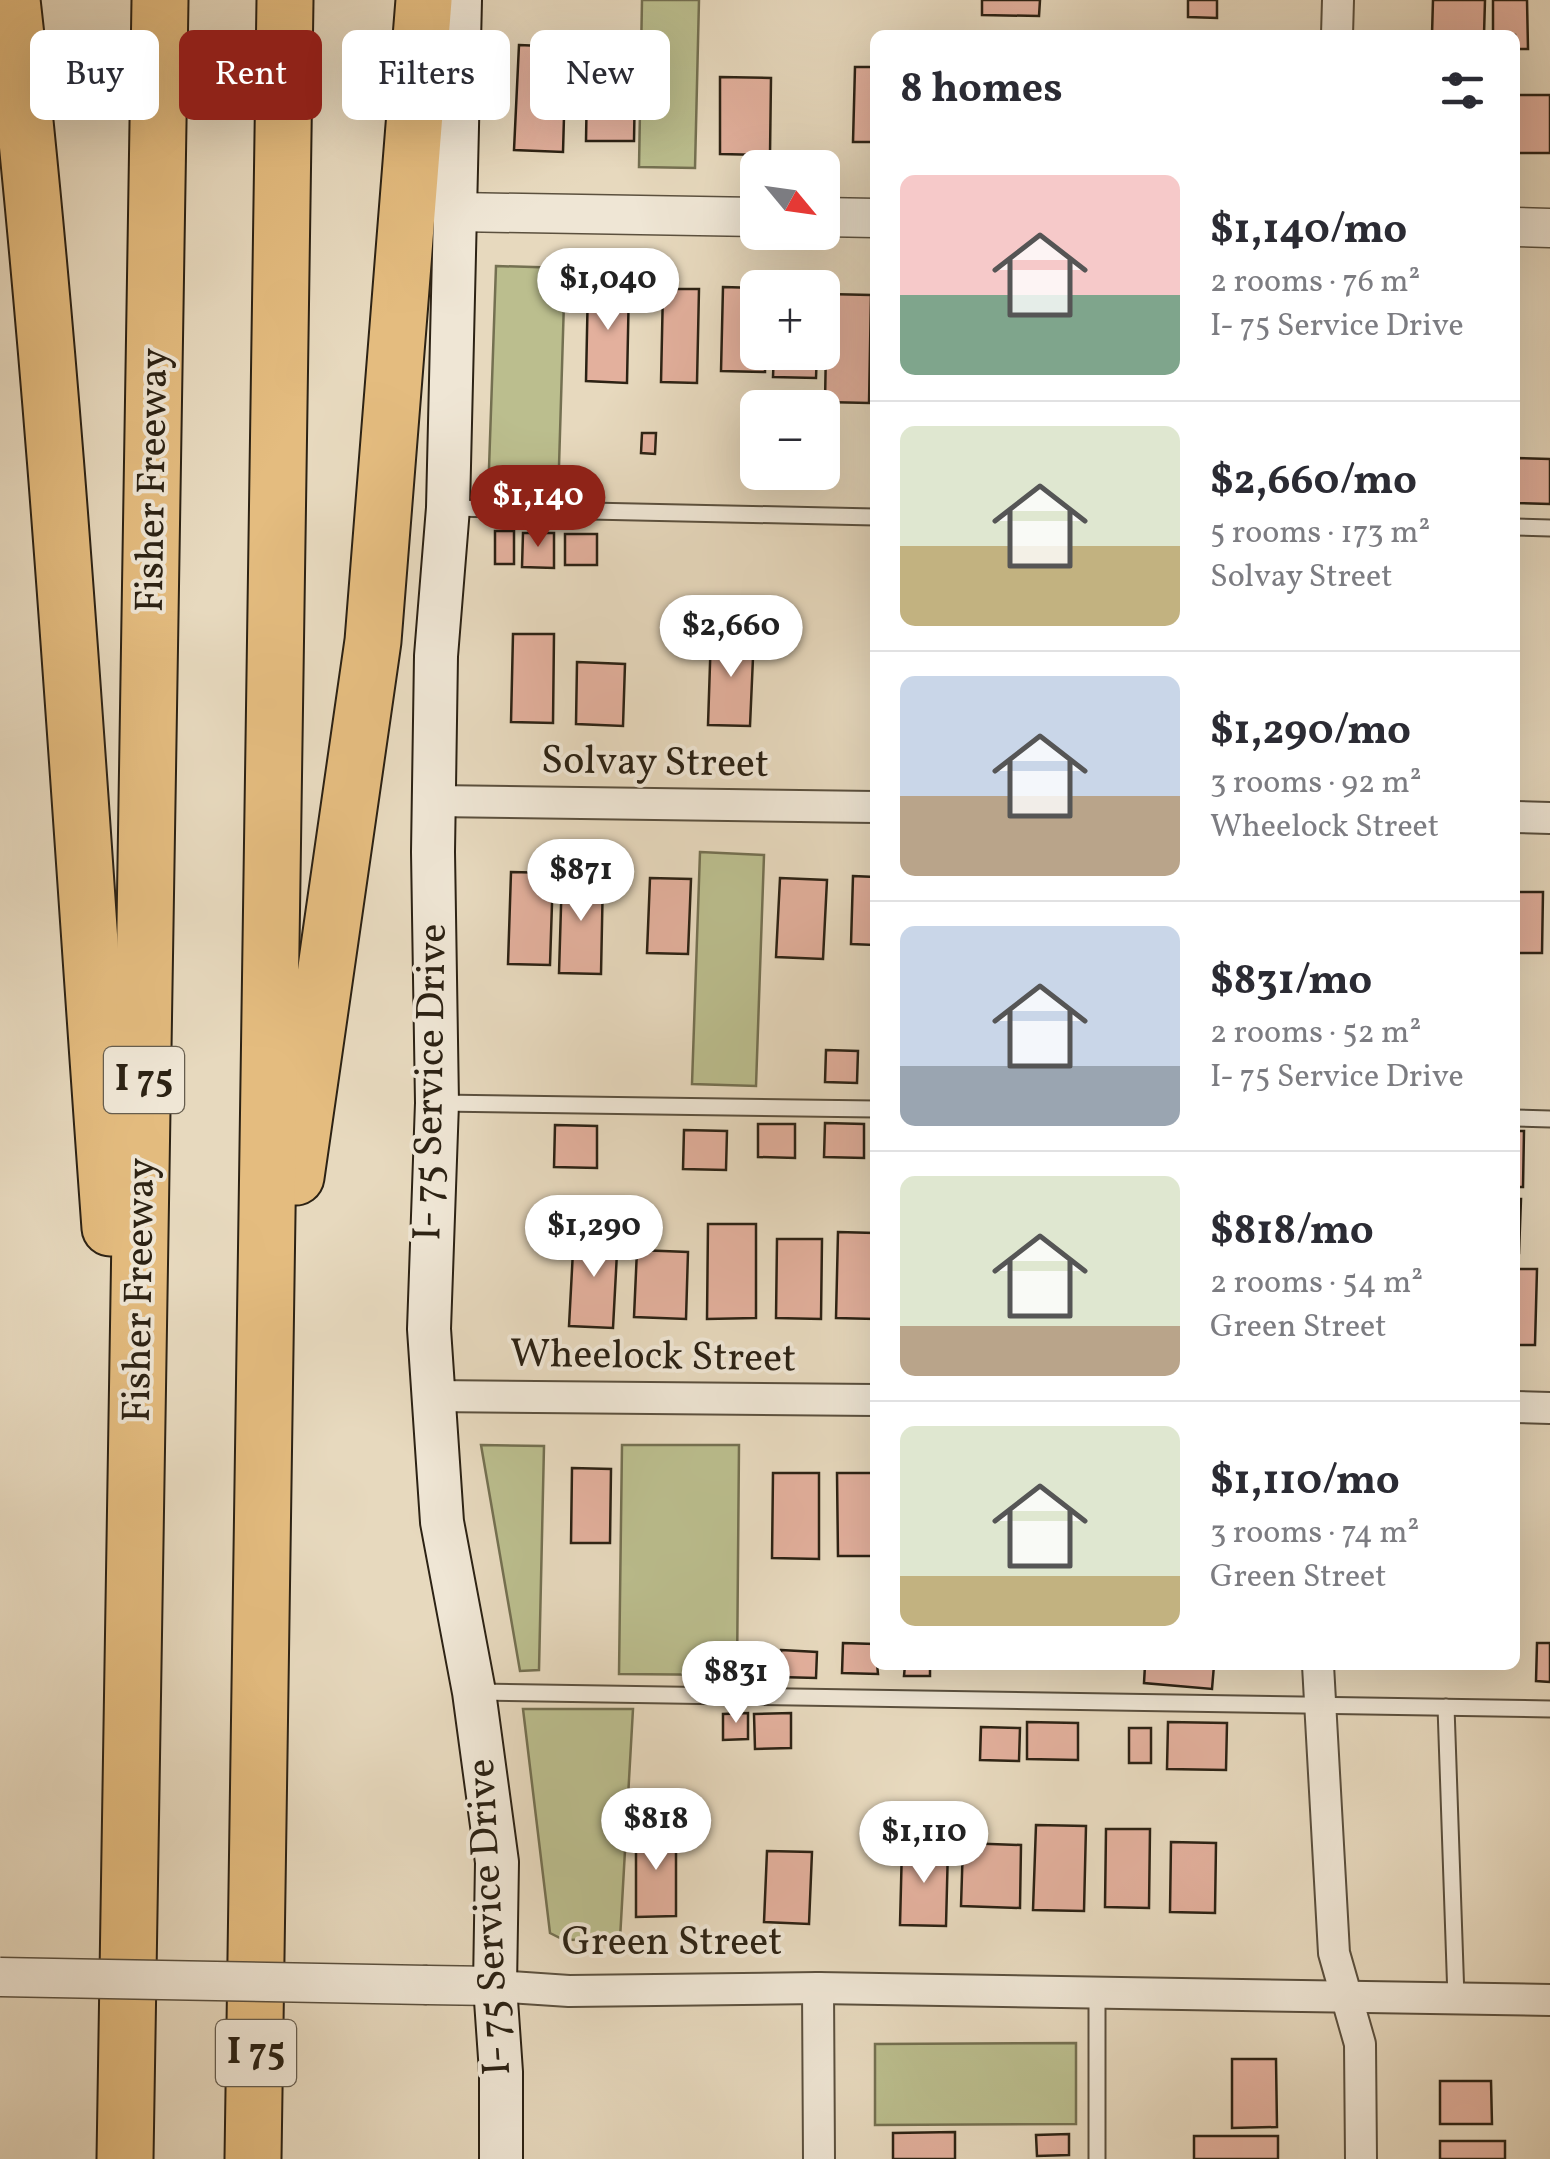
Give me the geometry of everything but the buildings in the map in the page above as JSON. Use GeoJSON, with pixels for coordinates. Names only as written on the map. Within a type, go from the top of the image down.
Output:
{"type":"FeatureCollection","features":[{"type":"Feature","properties":{"kind":"highway"},"geometry":{"type":"LineString","coordinates":[[12,0],[36,224],[64,562],[136,1586]]}},
{"type":"Feature","properties":{"kind":"highway","name":"Fisher Freeway"},"geometry":{"type":"LineString","coordinates":[[125,2159],[160,0]]}},
{"type":"Feature","properties":{"kind":"highway","name":"I 75"},"geometry":{"type":"LineString","coordinates":[[254,2159],[284,0]]}},
{"type":"Feature","properties":{"kind":"highway"},"geometry":{"type":"LineString","coordinates":[[261,1538],[292,1204],[373,642],[424,0]]}},
{"type":"Feature","properties":{"kind":"main road","name":"I- 75 Service Drive"},"geometry":{"type":"LineString","coordinates":[[460,0],[448,508],[436,656],[436,1103],[429,1272],[431,1396],[442,1522],[474,1692],[496,1862],[495,1986],[501,2159]]}},
{"type":"Feature","properties":{"kind":"street"},"geometry":{"type":"LineString","coordinates":[[1337,30],[1338,0]]}},
{"type":"Feature","properties":{"kind":"street"},"geometry":{"type":"LineString","coordinates":[[457,212],[740,216]]}},
{"type":"Feature","properties":{"kind":"street"},"geometry":{"type":"LineString","coordinates":[[840,218],[870,218]]}},
{"type":"Feature","properties":{"kind":"street"},"geometry":{"type":"LineString","coordinates":[[1520,228],[1550,228]]}},
{"type":"Feature","properties":{"kind":"street","name":"Solvay Street"},"geometry":{"type":"LineString","coordinates":[[434,801],[870,807]]}},
{"type":"Feature","properties":{"kind":"street"},"geometry":{"type":"LineString","coordinates":[[1520,817],[1550,818]]}},
{"type":"Feature","properties":{"kind":"street","name":"Wheelock Street"},"geometry":{"type":"LineString","coordinates":[[431,1396],[870,1400]]}},
{"type":"Feature","properties":{"kind":"street"},"geometry":{"type":"LineString","coordinates":[[1520,1407],[1550,1408]]}},
{"type":"Feature","properties":{"kind":"street"},"geometry":{"type":"LineString","coordinates":[[1318,1670],[1334,1953],[1360,2044],[1361,2159]]}},
{"type":"Feature","properties":{"kind":"street","name":"Green Street"},"geometry":{"type":"LineString","coordinates":[[0,1977],[569,1990],[818,1988],[1550,2000]]}},
{"type":"Feature","properties":{"kind":"street"},"geometry":{"type":"LineString","coordinates":[[818,1988],[819,2159]]}},
{"type":"Feature","properties":{"kind":"lane"},"geometry":{"type":"LineString","coordinates":[[448,508],[870,517]]}},
{"type":"Feature","properties":{"kind":"lane"},"geometry":{"type":"LineString","coordinates":[[1520,527],[1550,528]]}},
{"type":"Feature","properties":{"kind":"lane"},"geometry":{"type":"LineString","coordinates":[[436,1103],[870,1109]]}},
{"type":"Feature","properties":{"kind":"lane"},"geometry":{"type":"LineString","coordinates":[[1520,1118],[1550,1119]]}},
{"type":"Feature","properties":{"kind":"lane"},"geometry":{"type":"LineString","coordinates":[[474,1692],[1550,1708]]}},
{"type":"Feature","properties":{"kind":"lane"},"geometry":{"type":"LineString","coordinates":[[1446,1707],[1456,1998]]}},
{"type":"Feature","properties":{"kind":"lane"},"geometry":{"type":"LineString","coordinates":[[1097,1993],[1098,2159]]}},
{"type":"Feature","properties":{"kind":"green space"},"geometry":{"type":"Polygon","coordinates":[[[642,0],[699,0],[695,168],[639,167],[640,120],[670,120],[670,30],[641,30],[642,0]]]}},
{"type":"Feature","properties":{"kind":"green space"},"geometry":{"type":"Polygon","coordinates":[[[496,266],[565,268],[558,499],[488,497],[496,266]]]}},
{"type":"Feature","properties":{"kind":"green space"},"geometry":{"type":"Polygon","coordinates":[[[700,852],[764,855],[756,1086],[692,1084],[700,852]]]}},
{"type":"Feature","properties":{"kind":"green space"},"geometry":{"type":"Polygon","coordinates":[[[481,1445],[544,1446],[539,1670],[520,1671],[481,1445]]]}},
{"type":"Feature","properties":{"kind":"green space"},"geometry":{"type":"Polygon","coordinates":[[[622,1445],[739,1445],[737,1675],[619,1674],[622,1445]]]}},
{"type":"Feature","properties":{"kind":"green space"},"geometry":{"type":"Polygon","coordinates":[[[523,1709],[633,1709],[620,1939],[564,1940],[550,1933],[523,1709]]]}},
{"type":"Feature","properties":{"kind":"green space"},"geometry":{"type":"Polygon","coordinates":[[[1076,2043],[1076,2124],[875,2125],[875,2044],[1076,2043]]]}}]}
